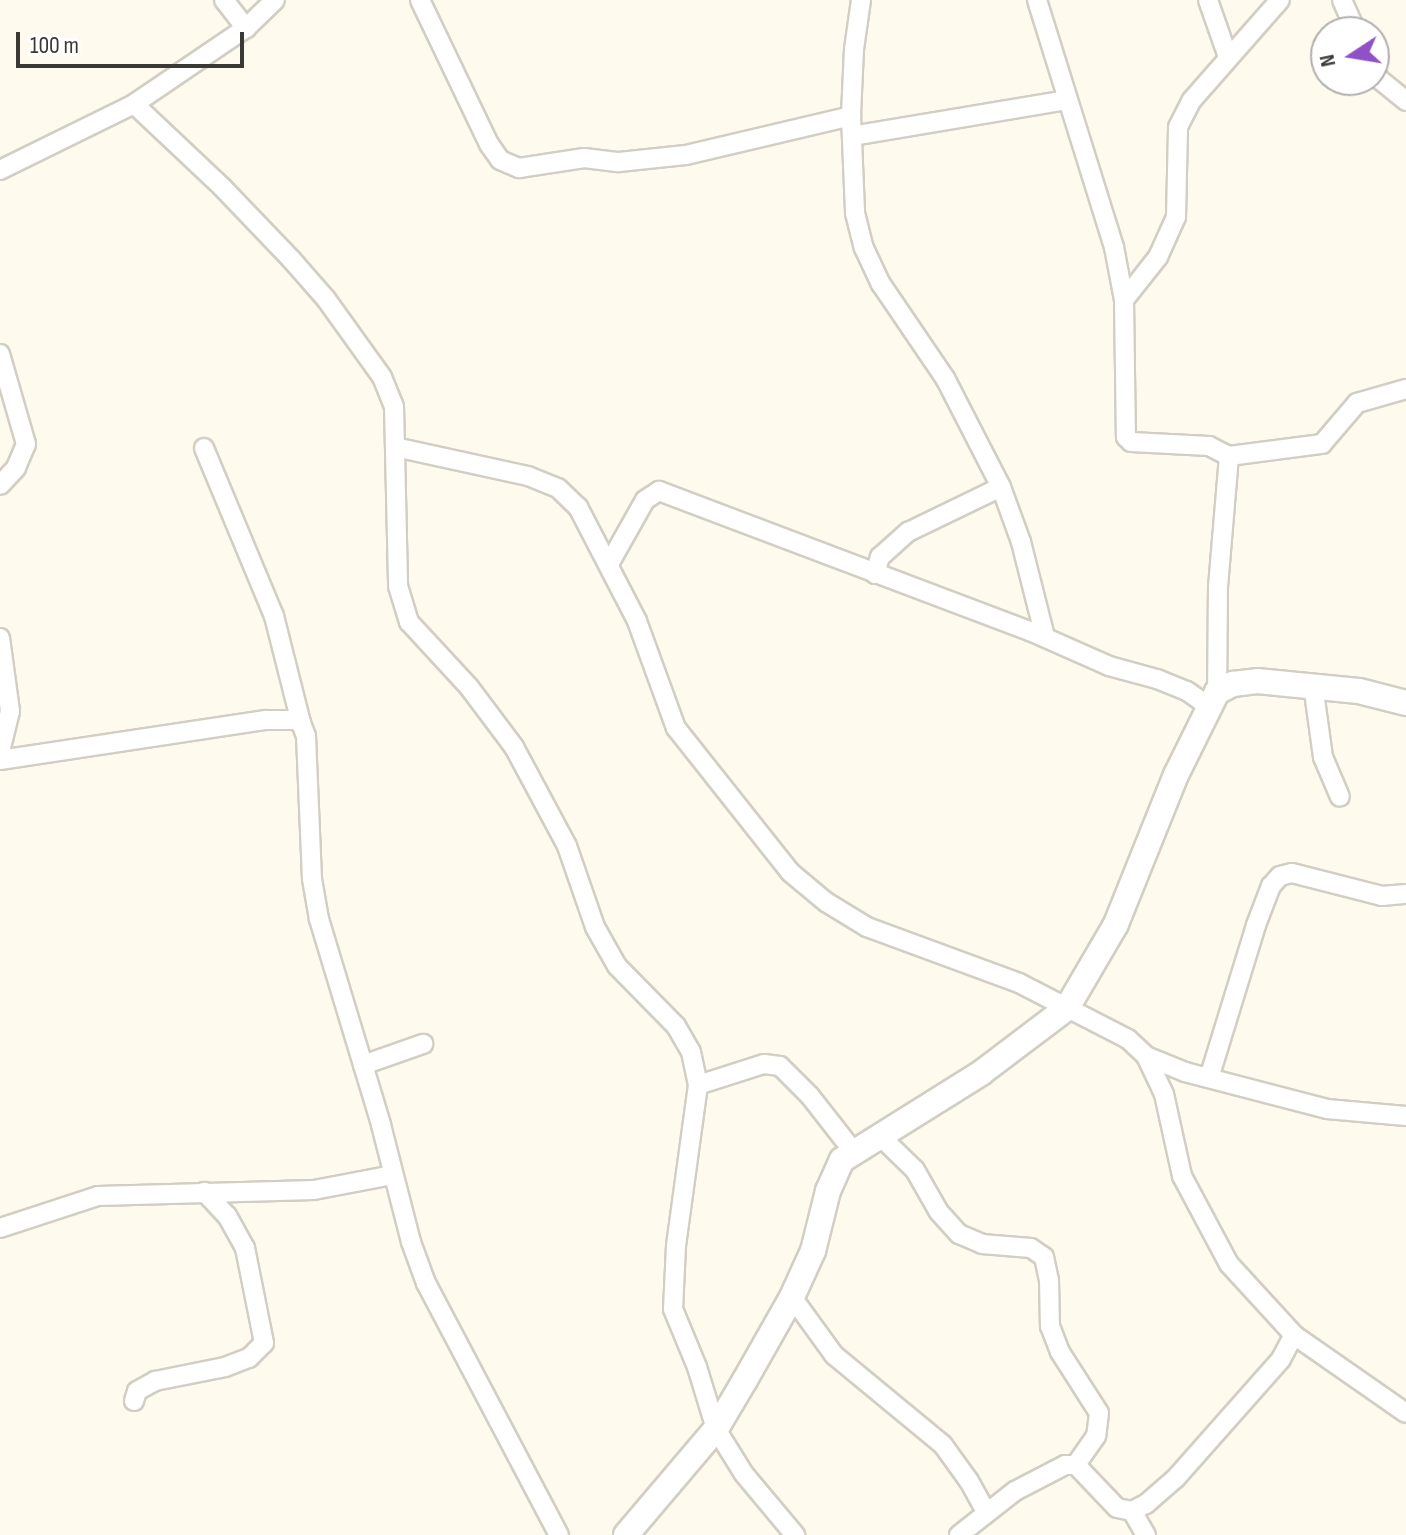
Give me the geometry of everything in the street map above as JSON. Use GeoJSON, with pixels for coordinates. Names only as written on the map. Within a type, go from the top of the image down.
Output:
{"type":"FeatureCollection","features":[{"type":"Feature","properties":{"kind":"street"},"geometry":{"type":"LineString","coordinates":[[224,0],[246,28]]}},
{"type":"Feature","properties":{"kind":"street"},"geometry":{"type":"LineString","coordinates":[[0,170],[134,104],[246,28],[275,0]]}},
{"type":"Feature","properties":{"kind":"street"},"geometry":{"type":"LineString","coordinates":[[420,0],[489,144],[500,160],[519,168],[584,158],[619,162],[686,155],[851,116]]}},
{"type":"Feature","properties":{"kind":"street"},"geometry":{"type":"LineString","coordinates":[[1037,0],[1114,247],[1124,300],[1126,437],[1131,442],[1209,446],[1229,456],[1322,444],[1357,403],[1406,389]]}},
{"type":"Feature","properties":{"kind":"street"},"geometry":{"type":"LineString","coordinates":[[1208,0],[1228,57]]}},
{"type":"Feature","properties":{"kind":"street"},"geometry":{"type":"LineString","coordinates":[[1124,300],[1158,257],[1176,217],[1178,127],[1192,100],[1280,0]]}},
{"type":"Feature","properties":{"kind":"street"},"geometry":{"type":"LineString","coordinates":[[865,1],[854,49],[851,116],[855,213],[864,248],[881,284],[967,417],[1001,487],[1024,555],[1045,637]]}},
{"type":"Feature","properties":{"kind":"street"},"geometry":{"type":"LineString","coordinates":[[1390,88],[1406,101]]}},
{"type":"Feature","properties":{"kind":"street"},"geometry":{"type":"LineString","coordinates":[[852,136],[1066,100]]}},
{"type":"Feature","properties":{"kind":"street"},"geometry":{"type":"LineString","coordinates":[[134,104],[261,227],[326,299],[367,352],[394,406],[398,586],[409,622],[469,687],[514,747],[567,846],[595,927],[617,966],[676,1026],[691,1052],[698,1085],[676,1246],[673,1309],[697,1367],[716,1429],[744,1474],[795,1535]]}},
{"type":"Feature","properties":{"kind":"street"},"geometry":{"type":"LineString","coordinates":[[0,354],[26,444],[16,468],[0,485]]}},
{"type":"Feature","properties":{"kind":"street"},"geometry":{"type":"LineString","coordinates":[[395,447],[528,476],[558,488],[578,507],[637,621],[676,728],[790,872],[826,902],[867,927],[1019,983],[1128,1039],[1146,1056],[1164,1094],[1182,1176],[1205,1225],[1229,1264],[1294,1335],[1406,1413]]}},
{"type":"Feature","properties":{"kind":"street"},"geometry":{"type":"LineString","coordinates":[[204,448],[274,616],[306,736],[312,879],[319,919],[426,1283],[559,1535]]}},
{"type":"Feature","properties":{"kind":"street"},"geometry":{"type":"LineString","coordinates":[[626,1535],[716,1429],[792,1297],[819,1234],[834,1172],[853,1151],[881,1137],[981,1073],[1067,1008],[1116,924],[1212,699],[1229,456]]}},
{"type":"Feature","properties":{"kind":"street"},"geometry":{"type":"LineString","coordinates":[[875,574],[880,557],[908,532],[1001,487]]}},
{"type":"Feature","properties":{"kind":"street"},"geometry":{"type":"LineString","coordinates":[[609,564],[645,500],[659,491],[1045,637],[1109,666],[1212,699]]}},
{"type":"Feature","properties":{"kind":"street"},"geometry":{"type":"LineString","coordinates":[[0,638],[10,711],[0,752]]}},
{"type":"Feature","properties":{"kind":"street"},"geometry":{"type":"LineString","coordinates":[[1212,699],[1233,684],[1257,681],[1313,685],[1405,700]]}},
{"type":"Feature","properties":{"kind":"street"},"geometry":{"type":"LineString","coordinates":[[1313,685],[1323,757],[1340,797]]}},
{"type":"Feature","properties":{"kind":"street"},"geometry":{"type":"LineString","coordinates":[[0,760],[266,720],[295,720],[301,723]]}},
{"type":"Feature","properties":{"kind":"street"},"geometry":{"type":"LineString","coordinates":[[1209,1078],[1256,925],[1271,886],[1280,876],[1292,873],[1382,896],[1406,894]]}},
{"type":"Feature","properties":{"kind":"street"},"geometry":{"type":"LineString","coordinates":[[363,1065],[423,1044]]}},
{"type":"Feature","properties":{"kind":"street"},"geometry":{"type":"LineString","coordinates":[[1146,1056],[1209,1078],[1327,1109],[1406,1116]]}},
{"type":"Feature","properties":{"kind":"street"},"geometry":{"type":"LineString","coordinates":[[698,1085],[764,1064],[780,1066],[810,1096],[853,1151]]}},
{"type":"Feature","properties":{"kind":"street"},"geometry":{"type":"LineString","coordinates":[[881,1137],[915,1170],[939,1212],[959,1234],[982,1244],[1031,1248],[1044,1257],[1049,1280],[1050,1326],[1072,1374],[1094,1400],[1099,1413],[1096,1436],[1076,1465]]}},
{"type":"Feature","properties":{"kind":"street"},"geometry":{"type":"LineString","coordinates":[[0,1228],[98,1196],[314,1190],[393,1175]]}},
{"type":"Feature","properties":{"kind":"street"},"geometry":{"type":"LineString","coordinates":[[134,1401],[137,1391],[155,1381],[225,1367],[262,1348],[264,1335],[250,1260],[227,1216],[205,1192]]}},
{"type":"Feature","properties":{"kind":"street"},"geometry":{"type":"LineString","coordinates":[[792,1297],[834,1355],[943,1445],[969,1481],[986,1512]]}},
{"type":"Feature","properties":{"kind":"street"},"geometry":{"type":"LineString","coordinates":[[1076,1465],[1117,1508],[1132,1511],[1175,1479],[1281,1359],[1294,1335]]}},
{"type":"Feature","properties":{"kind":"street"},"geometry":{"type":"LineString","coordinates":[[959,1535],[986,1512],[1060,1466],[1076,1465]]}},
{"type":"Feature","properties":{"kind":"street"},"geometry":{"type":"LineString","coordinates":[[1132,1511],[1146,1535]]}}]}
